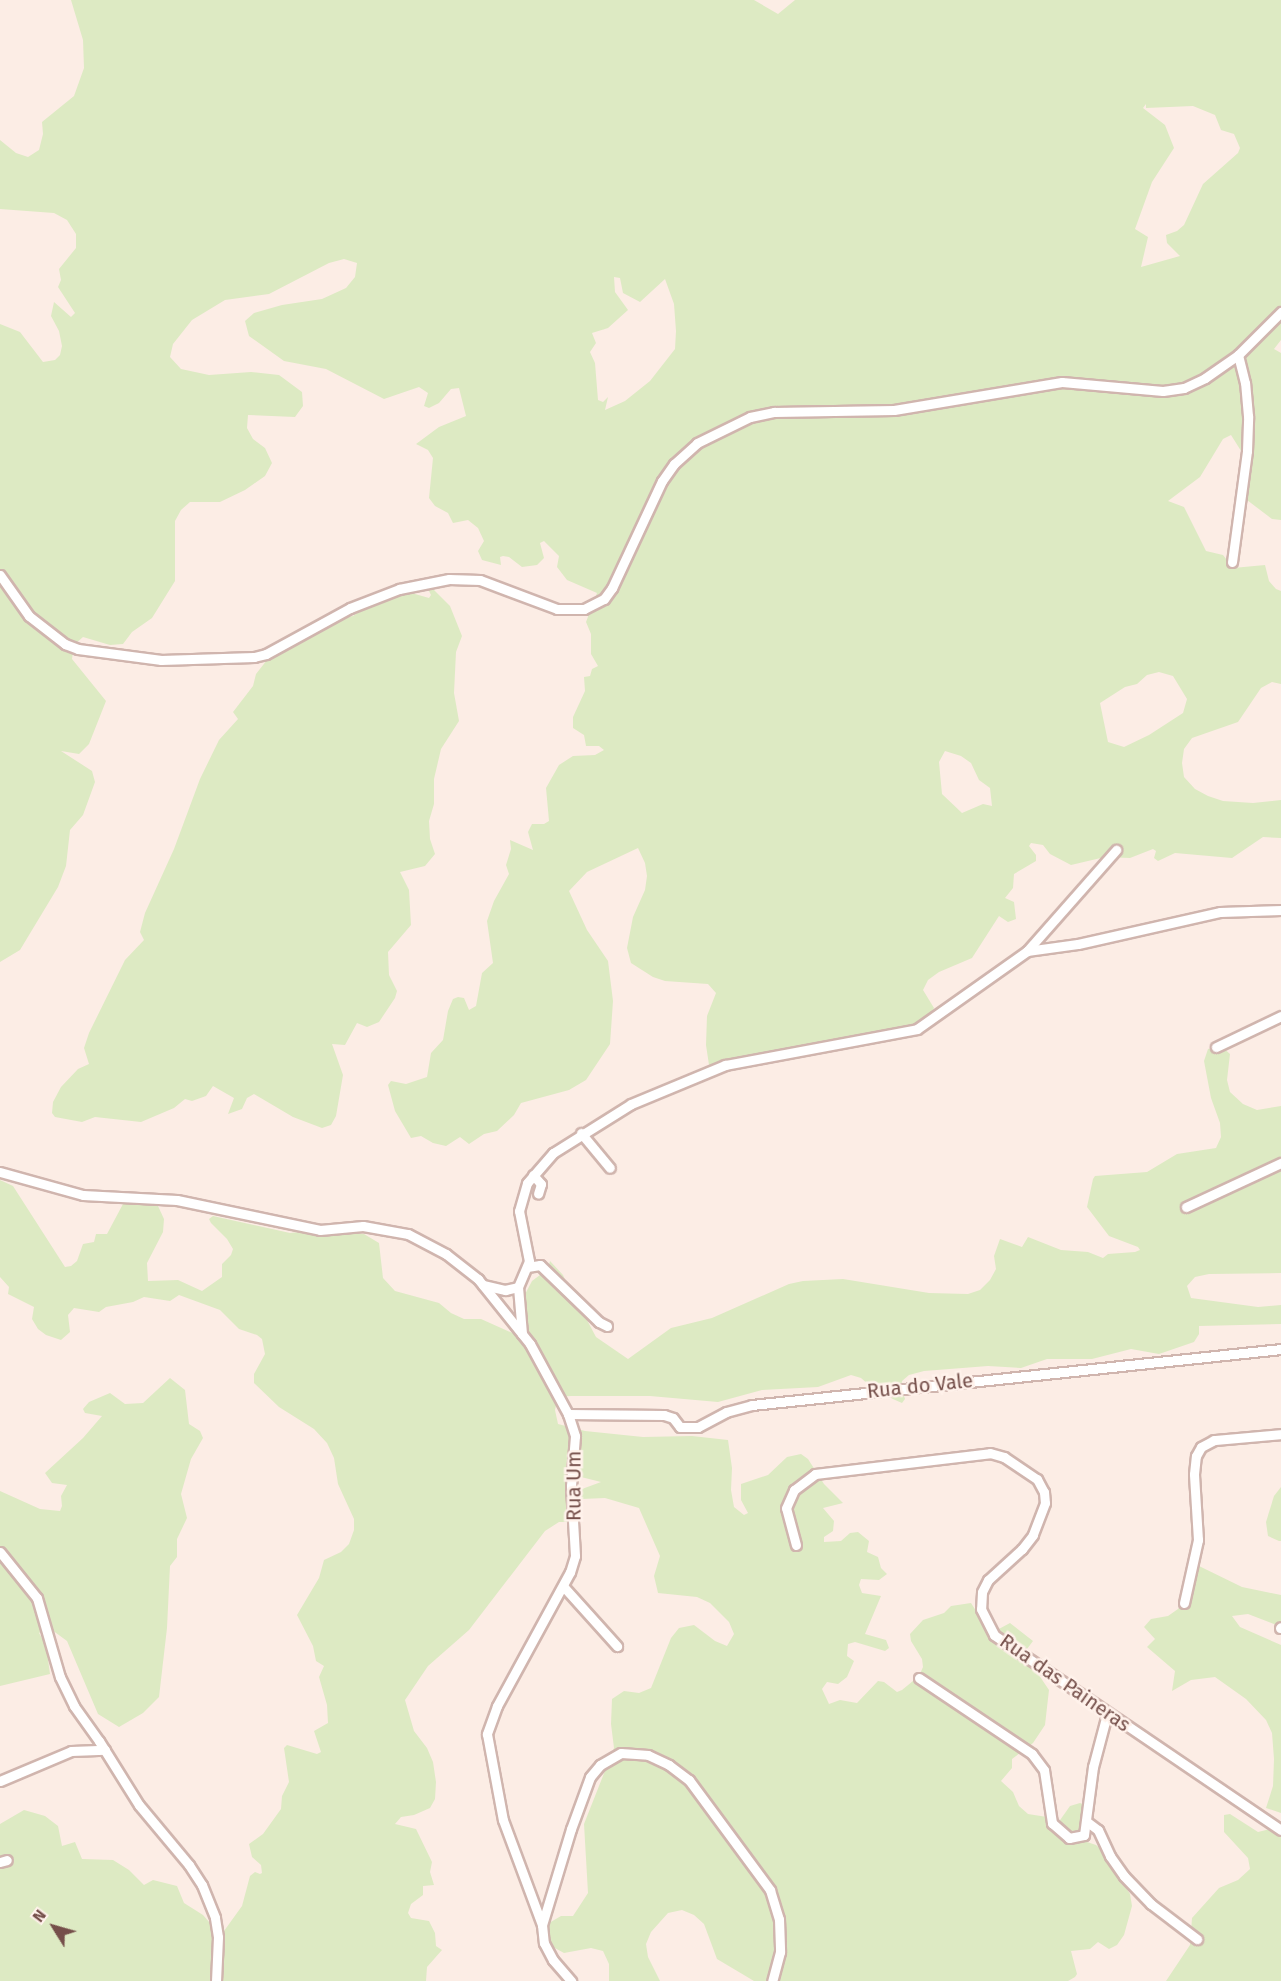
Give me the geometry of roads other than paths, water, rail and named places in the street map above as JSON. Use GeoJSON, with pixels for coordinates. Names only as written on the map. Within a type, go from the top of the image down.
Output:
{"type":"FeatureCollection","features":[{"type":"Feature","properties":{"kind":"street"},"geometry":{"type":"LineString","coordinates":[[0,575],[29,616],[47,632],[71,647],[161,660],[254,657],[266,654],[350,608],[399,589],[449,579],[480,580],[557,609],[584,609],[604,599],[612,588],[653,500],[674,464],[697,443],[750,417],[774,412],[894,410],[1062,382],[1163,391],[1184,387],[1205,378],[1238,355],[1281,312]]}},
{"type":"Feature","properties":{"kind":"street"},"geometry":{"type":"LineString","coordinates":[[1232,562],[1246,451],[1248,416],[1245,383],[1238,355]]}},
{"type":"Feature","properties":{"kind":"street"},"geometry":{"type":"LineString","coordinates":[[522,1334],[518,1287],[529,1261],[519,1211],[522,1196],[533,1176],[553,1153],[581,1133],[631,1104],[725,1065],[917,1029],[1028,951],[1116,850]]}},
{"type":"Feature","properties":{"kind":"street"},"geometry":{"type":"LineString","coordinates":[[1028,951],[1078,944],[1220,912],[1281,910]]}},
{"type":"Feature","properties":{"kind":"street"},"geometry":{"type":"LineString","coordinates":[[1216,1047],[1281,1016]]}},
{"type":"Feature","properties":{"kind":"street"},"geometry":{"type":"LineString","coordinates":[[581,1133],[610,1168]]}},
{"type":"Feature","properties":{"kind":"street"},"geometry":{"type":"LineString","coordinates":[[1186,1207],[1281,1163]]}},
{"type":"Feature","properties":{"kind":"street","name":"Rua Um"},"geometry":{"type":"LineString","coordinates":[[0,1172],[84,1195],[177,1200],[320,1230],[363,1226],[408,1234],[446,1254],[483,1285],[530,1344],[568,1414],[575,1436],[572,1486],[575,1556],[563,1586],[497,1706],[487,1734],[503,1820],[542,1925],[544,1942],[553,1960],[571,1981]]}},
{"type":"Feature","properties":{"kind":"street"},"geometry":{"type":"LineString","coordinates":[[533,1176],[541,1184],[538,1194]]}},
{"type":"Feature","properties":{"kind":"street"},"geometry":{"type":"LineString","coordinates":[[527,1267],[540,1266],[599,1322],[607,1326]]}},
{"type":"Feature","properties":{"kind":"street"},"geometry":{"type":"LineString","coordinates":[[483,1285],[505,1290],[518,1287]]}},
{"type":"Feature","properties":{"kind":"street","name":"Rua do Vale"},"geometry":{"type":"LineString","coordinates":[[568,1414],[664,1415],[673,1418],[680,1427],[698,1426],[726,1412],[752,1405],[1208,1354],[1281,1349]]}},
{"type":"Feature","properties":{"kind":"street"},"geometry":{"type":"LineString","coordinates":[[1184,1603],[1198,1539],[1194,1474],[1196,1456],[1201,1447],[1214,1440],[1281,1434]]}},
{"type":"Feature","properties":{"kind":"street","name":"Rua das Paineras"},"geometry":{"type":"LineString","coordinates":[[796,1545],[786,1508],[794,1490],[815,1474],[990,1453],[1004,1457],[1037,1479],[1044,1492],[1045,1503],[1033,1535],[1022,1549],[988,1580],[982,1592],[981,1609],[994,1635],[1107,1714],[1281,1830]]}},
{"type":"Feature","properties":{"kind":"street"},"geometry":{"type":"LineString","coordinates":[[0,1552],[37,1598],[66,1692],[139,1805],[189,1865],[202,1885],[215,1918],[218,1937],[216,1981]]}},
{"type":"Feature","properties":{"kind":"street"},"geometry":{"type":"LineString","coordinates":[[563,1586],[617,1646]]}},
{"type":"Feature","properties":{"kind":"street"},"geometry":{"type":"LineString","coordinates":[[918,1678],[1032,1754],[1044,1770],[1052,1823],[1069,1838],[1084,1835],[1093,1767],[1107,1714]]}},
{"type":"Feature","properties":{"kind":"street"},"geometry":{"type":"LineString","coordinates":[[0,1781],[71,1751],[105,1750]]}},
{"type":"Feature","properties":{"kind":"street"},"geometry":{"type":"LineString","coordinates":[[542,1925],[571,1829],[590,1778],[600,1765],[621,1753],[648,1755],[669,1765],[689,1780],[770,1890],[779,1919],[780,1952],[772,1981]]}},
{"type":"Feature","properties":{"kind":"street"},"geometry":{"type":"LineString","coordinates":[[1086,1821],[1098,1830],[1110,1856],[1124,1876],[1151,1905],[1197,1939]]}}]}
